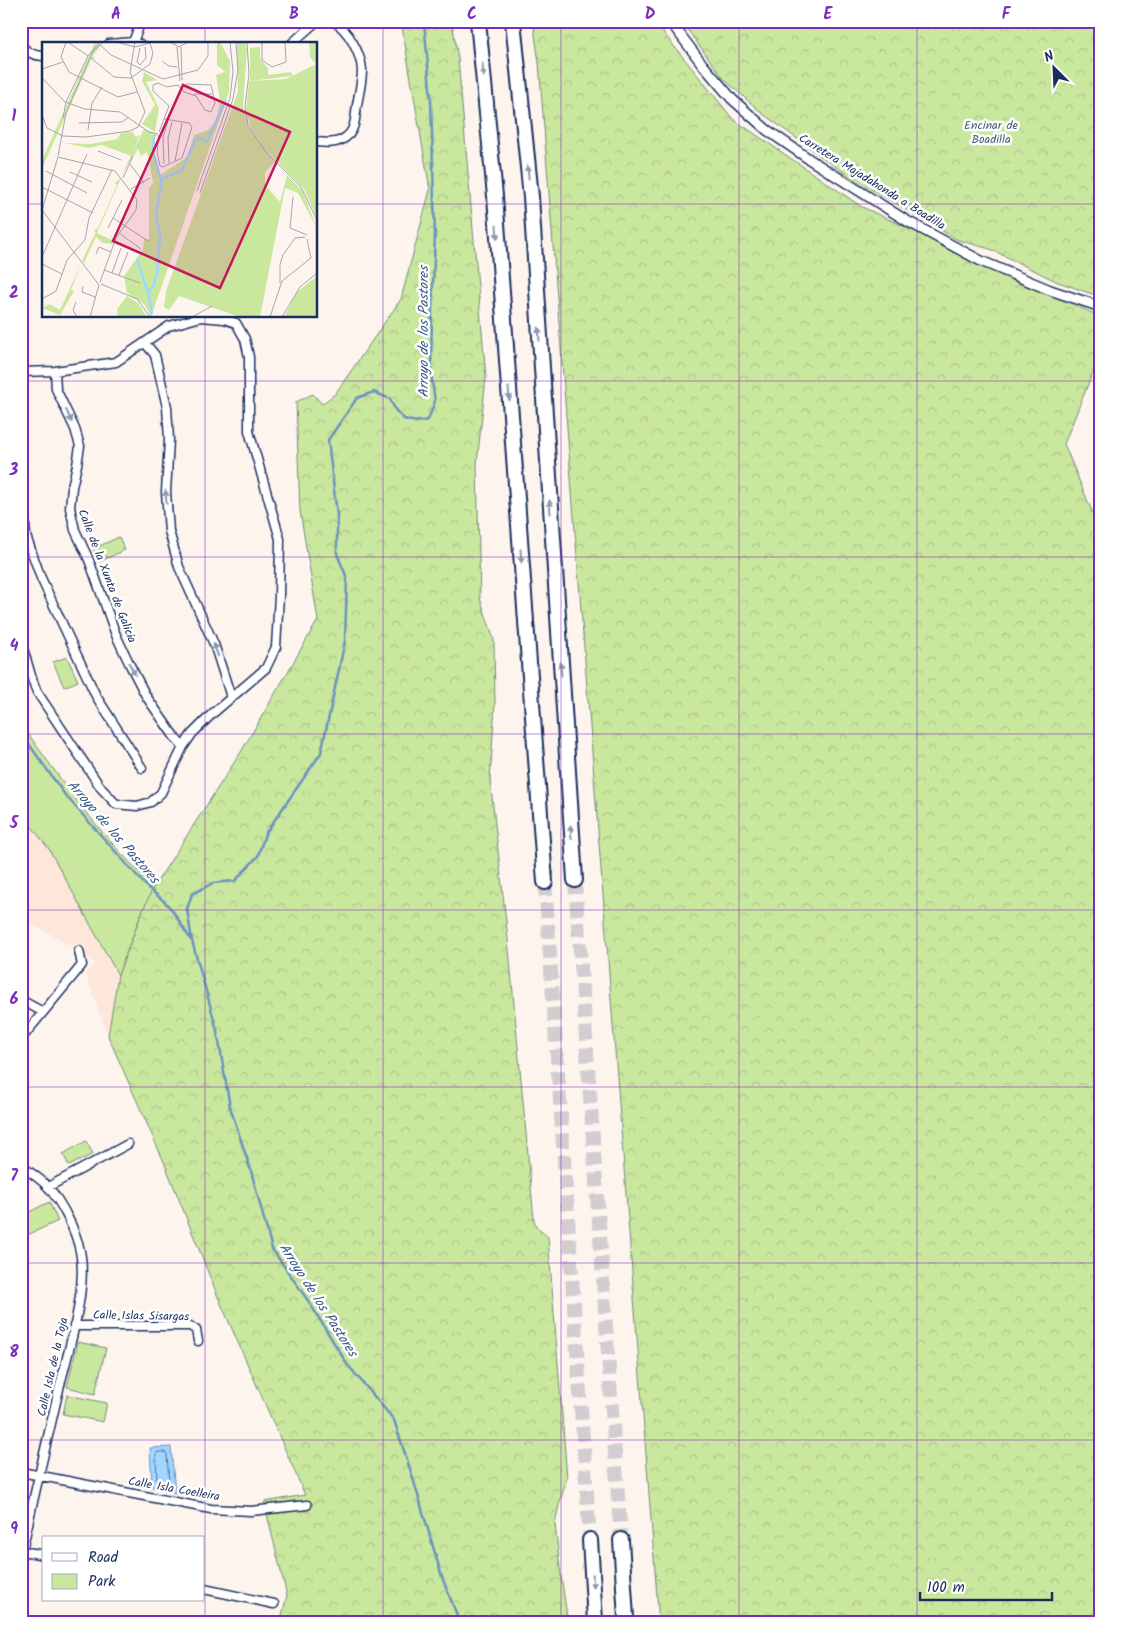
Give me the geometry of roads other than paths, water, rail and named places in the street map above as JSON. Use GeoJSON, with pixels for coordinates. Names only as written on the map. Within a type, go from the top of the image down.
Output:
{"type":"FeatureCollection","features":[{"type":"Feature","properties":{"kind":"highway"},"geometry":{"type":"LineString","coordinates":[[478,21],[495,196],[544,882]]}},
{"type":"Feature","properties":{"kind":"highway"},"geometry":{"type":"LineString","coordinates":[[513,21],[531,197],[575,880]]}},
{"type":"Feature","properties":{"kind":"highway"},"geometry":{"type":"LineString","coordinates":[[590,1540],[595,1620]]}},
{"type":"Feature","properties":{"kind":"highway"},"geometry":{"type":"LineString","coordinates":[[621,1540],[626,1618]]}},
{"type":"Feature","properties":{"kind":"street"},"geometry":{"type":"LineString","coordinates":[[137,42],[140,24],[144,21]]}},
{"type":"Feature","properties":{"kind":"street"},"geometry":{"type":"LineString","coordinates":[[293,42],[317,21]]}},
{"type":"Feature","properties":{"kind":"street"},"geometry":{"type":"LineString","coordinates":[[318,142],[336,142],[345,139],[351,133],[360,90],[362,68],[354,45],[343,27],[333,21]]}},
{"type":"Feature","properties":{"kind":"street","name":"Carretera Majadahonda a Boadilla"},"geometry":{"type":"LineString","coordinates":[[670,21],[703,65],[732,99],[767,130],[809,159],[907,221],[958,249],[1025,280],[1101,308]]}},
{"type":"Feature","properties":{"kind":"street"},"geometry":{"type":"LineString","coordinates":[[21,46],[28,52],[42,56]]}},
{"type":"Feature","properties":{"kind":"street"},"geometry":{"type":"LineString","coordinates":[[21,372],[55,371],[116,362],[169,326],[197,318]]}},
{"type":"Feature","properties":{"kind":"street"},"geometry":{"type":"LineString","coordinates":[[21,641],[32,679],[38,692],[100,788],[116,804],[137,806],[151,802],[161,793],[183,747],[192,734],[231,697],[266,668],[269,663],[276,648],[280,538],[250,431],[249,357],[246,339],[236,324],[224,319],[212,318]]}},
{"type":"Feature","properties":{"kind":"street"},"geometry":{"type":"LineString","coordinates":[[145,343],[155,355],[167,407],[166,492],[169,531],[179,567],[214,644],[231,697]]}},
{"type":"Feature","properties":{"kind":"street","name":"Calle de la Xunta de Galicia"},"geometry":{"type":"LineString","coordinates":[[55,371],[56,389],[75,428],[80,446],[70,508],[76,530],[130,665],[146,696],[183,747]]}},
{"type":"Feature","properties":{"kind":"street"},"geometry":{"type":"LineString","coordinates":[[21,473],[26,536],[41,578],[96,696],[142,768]]}},
{"type":"Feature","properties":{"kind":"street"},"geometry":{"type":"LineString","coordinates":[[21,1039],[82,965],[79,951]]}},
{"type":"Feature","properties":{"kind":"street"},"geometry":{"type":"LineString","coordinates":[[21,1000],[43,1012]]}},
{"type":"Feature","properties":{"kind":"street"},"geometry":{"type":"LineString","coordinates":[[48,1187],[128,1144]]}},
{"type":"Feature","properties":{"kind":"street","name":"Calle Isla de la Toja"},"geometry":{"type":"LineString","coordinates":[[21,1166],[48,1187],[65,1213],[74,1232],[82,1265],[74,1326],[22,1554]]}},
{"type":"Feature","properties":{"kind":"street","name":"Calle Islas Sisargas"},"geometry":{"type":"LineString","coordinates":[[74,1326],[190,1326],[196,1330],[198,1340]]}},
{"type":"Feature","properties":{"kind":"street","name":"Calle Isla Coelleira"},"geometry":{"type":"LineString","coordinates":[[21,1472],[211,1509],[251,1511],[307,1505]]}},
{"type":"Feature","properties":{"kind":"street"},"geometry":{"type":"LineString","coordinates":[[22,1554],[42,1555]]}},
{"type":"Feature","properties":{"kind":"street"},"geometry":{"type":"LineString","coordinates":[[205,1589],[274,1604]]}},
{"type":"Feature","properties":{"kind":"water"},"geometry":{"type":"Polygon","coordinates":[[[171,1447],[175,1493],[152,1487],[150,1448],[171,1447]]]}},
{"type":"Feature","properties":{"kind":"waterway","name":"Arroyo de los Pastores"},"geometry":{"type":"LineString","coordinates":[[424,21],[431,100],[435,234],[431,374],[435,401],[428,420],[416,422],[404,419],[396,411],[390,399],[374,392],[357,398],[328,440],[337,515],[337,554],[347,578],[345,641],[321,753],[265,834],[258,856],[235,881],[213,883],[192,894],[187,909],[192,941],[217,1030],[230,1107],[251,1171],[272,1249],[309,1302],[347,1364],[394,1420],[442,1577],[460,1623]]}},
{"type":"Feature","properties":{"kind":"waterway","name":"Arroyo de los Pastores"},"geometry":{"type":"LineString","coordinates":[[21,733],[65,795],[148,888],[172,910],[191,940]]}},
{"type":"Feature","properties":{"kind":"tunnel"},"geometry":{"type":"LineString","coordinates":[[575,880],[621,1540]]}},
{"type":"Feature","properties":{"kind":"tunnel"},"geometry":{"type":"LineString","coordinates":[[545,882],[590,1540]]}},
{"type":"Feature","properties":{"kind":"park label","name":"Encinar de Boadilla"},"geometry":{"type":"Point","coordinates":[991,132]}}]}
